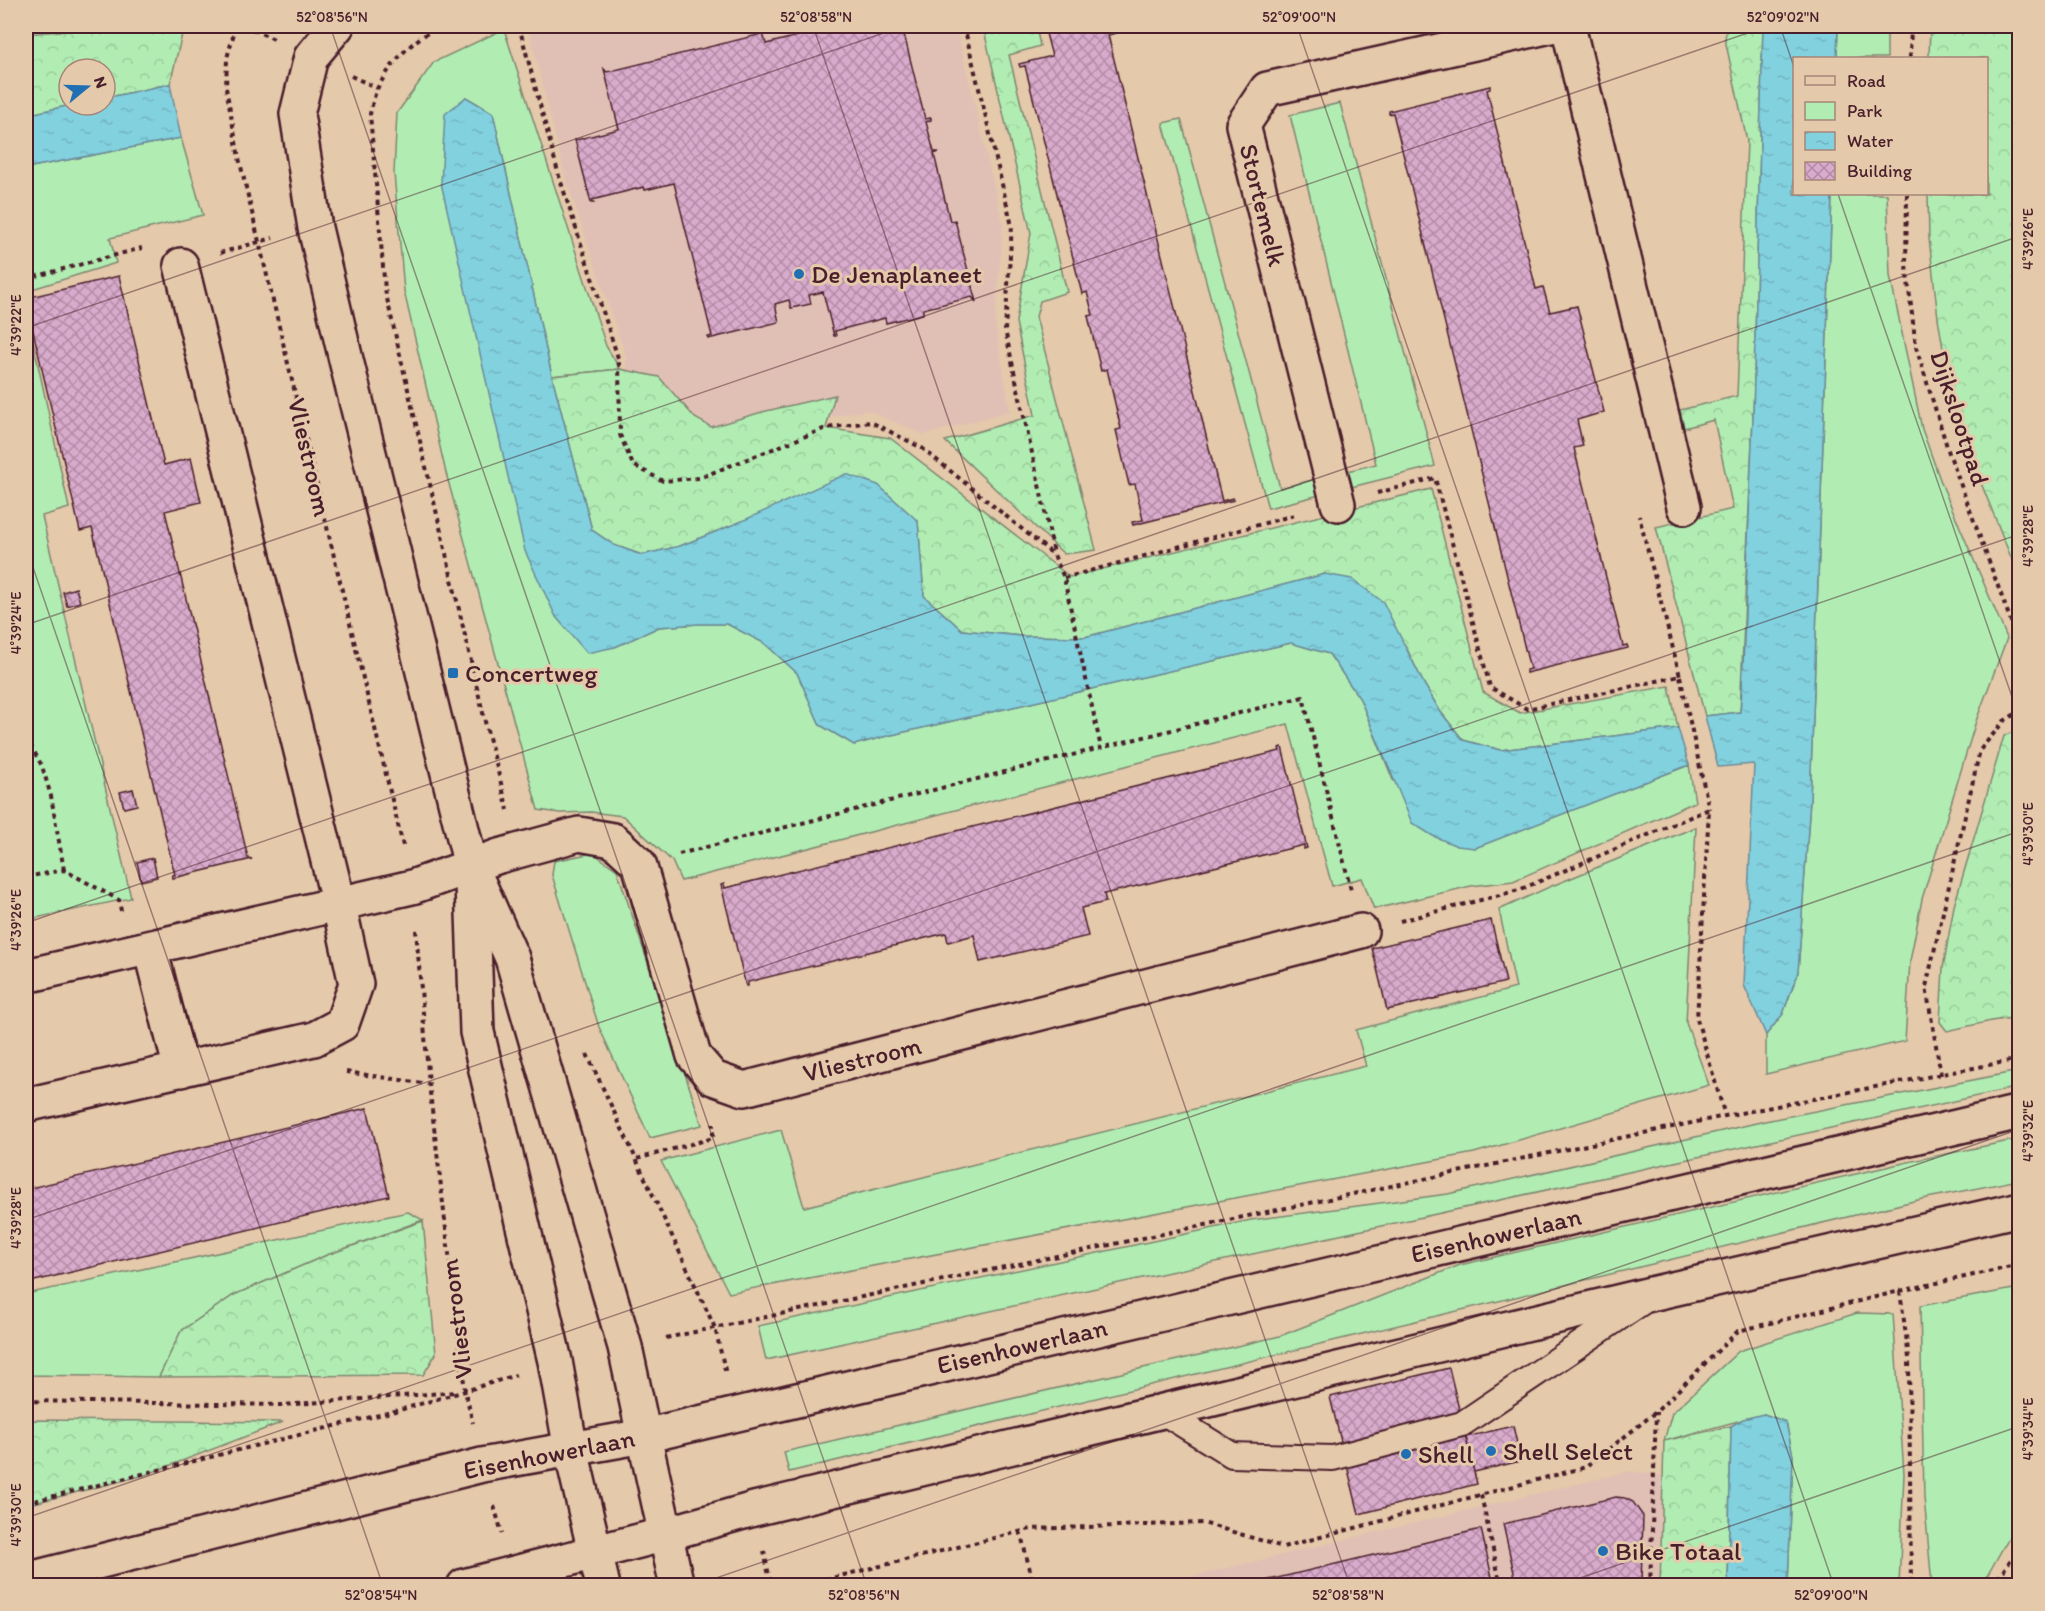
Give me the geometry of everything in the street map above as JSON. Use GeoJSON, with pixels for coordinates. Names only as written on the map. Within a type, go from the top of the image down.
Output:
{"type":"FeatureCollection","features":[{"type":"Feature","properties":{"kind":"street"},"geometry":{"type":"LineString","coordinates":[[337,26],[311,57],[297,114],[315,228],[471,866],[512,958],[625,1347],[677,1586]]}},
{"type":"Feature","properties":{"kind":"street","name":"Stortemelk"},"geometry":{"type":"LineString","coordinates":[[1338,504],[1243,125],[1267,89],[1551,26]]}},
{"type":"Feature","properties":{"kind":"street"},"geometry":{"type":"LineString","coordinates":[[1568,26],[1684,507]]}},
{"type":"Feature","properties":{"kind":"street"},"geometry":{"type":"LineString","coordinates":[[26,1105],[314,1039],[342,1024],[356,984],[339,905],[181,264]]}},
{"type":"Feature","properties":{"kind":"street"},"geometry":{"type":"LineString","coordinates":[[26,976],[412,888],[519,850],[579,834],[613,840],[639,864],[694,1056],[713,1078]]}},
{"type":"Feature","properties":{"kind":"street"},"geometry":{"type":"LineString","coordinates":[[471,866],[477,1032],[555,1361],[571,1450],[603,1586]]}},
{"type":"Feature","properties":{"kind":"street","name":"Vliestroom"},"geometry":{"type":"LineString","coordinates":[[713,1078],[744,1089],[1361,931]]}},
{"type":"Feature","properties":{"kind":"street"},"geometry":{"type":"LineString","coordinates":[[140,950],[181,1070]]}},
{"type":"Feature","properties":{"kind":"street","name":"Eisenhowerlaan"},"geometry":{"type":"LineString","coordinates":[[26,1580],[482,1465],[644,1436],[2019,1112]]}},
{"type":"Feature","properties":{"kind":"street"},"geometry":{"type":"LineString","coordinates":[[464,1586],[754,1509],[1655,1293],[2019,1209]]}},
{"type":"Feature","properties":{"kind":"lane"},"geometry":{"type":"LineString","coordinates":[[1161,1412],[1232,1455],[1333,1458],[1462,1424],[1655,1293]]}},
{"type":"Feature","properties":{"kind":"path"},"geometry":{"type":"LineString","coordinates":[[26,30],[60,26]]}},
{"type":"Feature","properties":{"kind":"path","name":"Vliestroom"},"geometry":{"type":"LineString","coordinates":[[236,26],[227,58],[226,88],[239,159],[412,888],[429,1084],[465,1392]]}},
{"type":"Feature","properties":{"kind":"path"},"geometry":{"type":"LineString","coordinates":[[444,26],[428,31],[401,54],[377,88],[370,114],[385,290],[486,726],[519,850]]}},
{"type":"Feature","properties":{"kind":"path"},"geometry":{"type":"LineString","coordinates":[[519,26],[559,176],[619,361],[620,435],[633,465],[663,481],[699,478],[826,428],[871,422],[922,448],[1054,555]]}},
{"type":"Feature","properties":{"kind":"path"},"geometry":{"type":"LineString","coordinates":[[963,26],[1012,226],[1005,330],[1054,555],[1064,578],[1101,748]]}},
{"type":"Feature","properties":{"kind":"path"},"geometry":{"type":"LineString","coordinates":[[1910,57],[1911,26]]}},
{"type":"Feature","properties":{"kind":"path","name":"Dijkslootpad"},"geometry":{"type":"LineString","coordinates":[[1907,195],[1906,265],[1916,347],[1949,453],[2019,646]]}},
{"type":"Feature","properties":{"kind":"path"},"geometry":{"type":"LineString","coordinates":[[26,279],[141,248],[181,264],[315,228]]}},
{"type":"Feature","properties":{"kind":"path"},"geometry":{"type":"LineString","coordinates":[[1064,578],[1435,478],[1490,687],[1527,709],[1680,676]]}},
{"type":"Feature","properties":{"kind":"path"},"geometry":{"type":"LineString","coordinates":[[1646,546],[1680,676],[1709,809],[1697,1019],[1725,1116]]}},
{"type":"Feature","properties":{"kind":"path"},"geometry":{"type":"LineString","coordinates":[[26,589],[32,598],[35,625],[26,653]]}},
{"type":"Feature","properties":{"kind":"path"},"geometry":{"type":"LineString","coordinates":[[639,864],[1303,697],[1361,931],[1519,890],[1709,809]]}},
{"type":"Feature","properties":{"kind":"path"},"geometry":{"type":"LineString","coordinates":[[1941,1075],[1926,987],[1980,750],[2004,721],[2019,711]]}},
{"type":"Feature","properties":{"kind":"path"},"geometry":{"type":"LineString","coordinates":[[26,737],[42,766],[51,796],[64,870]]}},
{"type":"Feature","properties":{"kind":"path"},"geometry":{"type":"LineString","coordinates":[[26,877],[64,870],[119,900],[140,950]]}},
{"type":"Feature","properties":{"kind":"path"},"geometry":{"type":"LineString","coordinates":[[314,1039],[346,1072],[429,1084]]}},
{"type":"Feature","properties":{"kind":"path"},"geometry":{"type":"LineString","coordinates":[[586,1052],[715,1328],[1725,1116],[2019,1059]]}},
{"type":"Feature","properties":{"kind":"path"},"geometry":{"type":"LineString","coordinates":[[636,1160],[714,1138],[713,1078]]}},
{"type":"Feature","properties":{"kind":"path"},"geometry":{"type":"LineString","coordinates":[[1911,1586],[1909,1358],[1900,1291],[2019,1265]]}},
{"type":"Feature","properties":{"kind":"path"},"geometry":{"type":"LineString","coordinates":[[26,1503],[465,1392],[555,1361]]}},
{"type":"Feature","properties":{"kind":"path"},"geometry":{"type":"LineString","coordinates":[[26,1401],[282,1405],[465,1392]]}},
{"type":"Feature","properties":{"kind":"path"},"geometry":{"type":"LineString","coordinates":[[1650,1586],[1656,1412]]}},
{"type":"Feature","properties":{"kind":"path"},"geometry":{"type":"LineString","coordinates":[[1480,1495],[1501,1586]]}},
{"type":"Feature","properties":{"kind":"path"},"geometry":{"type":"LineString","coordinates":[[1020,1531],[1034,1586]]}},
{"type":"Feature","properties":{"kind":"path"},"geometry":{"type":"LineString","coordinates":[[1994,1586],[2019,1546]]}},
{"type":"Feature","properties":{"kind":"shaded area","name":"De Jenaplaneet"},"geometry":{"type":"Polygon","coordinates":[[[528,26],[956,26],[1003,224],[995,323],[1010,411],[924,435],[868,410],[812,420],[740,452],[627,391],[626,356],[566,180],[528,26]]]}},
{"type":"Feature","properties":{"kind":"shaded area"},"geometry":{"type":"Polygon","coordinates":[[[1631,1471],[1663,1476],[1660,1585],[1152,1586],[1631,1471]]]}},
{"type":"Feature","properties":{"kind":"green space"},"geometry":{"type":"Polygon","coordinates":[[[117,26],[184,26],[170,84],[117,95],[117,57],[57,57],[57,108],[26,115],[26,34],[117,26]]]}},
{"type":"Feature","properties":{"kind":"green space"},"geometry":{"type":"Polygon","coordinates":[[[983,26],[1036,26],[1040,46],[1009,55],[1067,292],[1040,301],[1036,317],[1096,550],[1064,554],[945,441],[1035,415],[1016,322],[1031,233],[983,26]]]}},
{"type":"Feature","properties":{"kind":"green space"},"geometry":{"type":"Polygon","coordinates":[[[1727,26],[1763,26],[1753,417],[1740,712],[1705,716],[1656,527],[1733,509],[1714,420],[1684,428],[1680,410],[1737,396],[1747,141],[1725,39],[1727,26]]]}},
{"type":"Feature","properties":{"kind":"green space"},"geometry":{"type":"Polygon","coordinates":[[[1838,26],[1887,26],[1887,57],[1837,57],[1838,26]]]}},
{"type":"Feature","properties":{"kind":"green space"},"geometry":{"type":"Polygon","coordinates":[[[1930,26],[2019,26],[2019,577],[1960,431],[1938,318],[1929,238],[1928,195],[1988,195],[1988,57],[1929,57],[1930,26]]]}},
{"type":"Feature","properties":{"kind":"green space"},"geometry":{"type":"Polygon","coordinates":[[[504,29],[606,346],[620,369],[552,376],[493,113],[466,97],[615,647],[659,627],[727,624],[764,643],[797,673],[820,725],[854,745],[1291,643],[1329,654],[1360,699],[1393,780],[1475,848],[1689,765],[1695,802],[1513,881],[1471,886],[1374,909],[1362,878],[1332,886],[1288,724],[681,881],[672,861],[623,816],[538,810],[446,473],[404,291],[394,173],[397,113],[434,62],[504,29]]]}},
{"type":"Feature","properties":{"kind":"green space"},"geometry":{"type":"Polygon","coordinates":[[[1340,103],[1435,466],[1268,508],[1163,123],[1181,119],[1280,488],[1376,464],[1290,115],[1340,103]]]}},
{"type":"Feature","properties":{"kind":"green space"},"geometry":{"type":"Polygon","coordinates":[[[181,138],[203,215],[110,238],[116,263],[26,291],[26,168],[181,138]]]}},
{"type":"Feature","properties":{"kind":"green space"},"geometry":{"type":"Polygon","coordinates":[[[1832,195],[1887,195],[1890,276],[1922,429],[1942,485],[2007,638],[1976,721],[1922,899],[1910,961],[1905,1041],[1766,1074],[1766,1035],[1783,1014],[1798,972],[1810,800],[1832,195]]]}},
{"type":"Feature","properties":{"kind":"green space"},"geometry":{"type":"Polygon","coordinates":[[[26,309],[69,508],[42,516],[131,898],[26,920],[26,309]]]}},
{"type":"Feature","properties":{"kind":"green space"},"geometry":{"type":"Polygon","coordinates":[[[620,369],[659,377],[695,418],[711,427],[835,395],[826,428],[890,438],[1070,577],[1431,489],[1483,692],[1520,713],[1669,686],[1678,728],[1500,750],[1463,740],[1440,711],[1405,645],[1325,574],[1085,637],[1021,636],[962,630],[924,596],[918,521],[740,522],[680,546],[642,555],[614,545],[592,530],[552,376],[620,369]]]}},
{"type":"Feature","properties":{"kind":"green space"},"geometry":{"type":"Polygon","coordinates":[[[2019,729],[2019,1017],[1947,1031],[1940,1022],[1943,968],[1954,906],[2004,736],[2019,729]]]}},
{"type":"Feature","properties":{"kind":"green space"},"geometry":{"type":"Polygon","coordinates":[[[1696,827],[1686,1023],[1709,1085],[1474,1153],[729,1293],[661,1161],[781,1130],[804,1207],[1366,1066],[1356,1030],[1516,988],[1499,910],[1696,827]]]}},
{"type":"Feature","properties":{"kind":"green space"},"geometry":{"type":"Polygon","coordinates":[[[593,853],[617,870],[702,1125],[650,1138],[599,1027],[552,875],[554,861],[593,853]]]}},
{"type":"Feature","properties":{"kind":"green space"},"geometry":{"type":"Polygon","coordinates":[[[2019,1071],[2019,1087],[766,1360],[758,1326],[1251,1220],[1448,1194],[1765,1121],[2019,1071]]]}},
{"type":"Feature","properties":{"kind":"green space"},"geometry":{"type":"Polygon","coordinates":[[[2019,1139],[2019,1180],[1922,1199],[789,1472],[784,1452],[1280,1336],[1460,1265],[1908,1162],[2019,1139]]]}},
{"type":"Feature","properties":{"kind":"green space"},"geometry":{"type":"Polygon","coordinates":[[[408,1212],[423,1220],[327,1255],[234,1295],[181,1331],[159,1377],[26,1375],[26,1294],[408,1212]]]}},
{"type":"Feature","properties":{"kind":"green space"},"geometry":{"type":"Polygon","coordinates":[[[423,1221],[436,1354],[423,1375],[159,1377],[181,1331],[234,1295],[327,1255],[423,1221]]]}},
{"type":"Feature","properties":{"kind":"green space"},"geometry":{"type":"Polygon","coordinates":[[[2019,1288],[2019,1519],[1982,1585],[1932,1585],[1924,1497],[1920,1306],[2019,1288]]]}},
{"type":"Feature","properties":{"kind":"green space"},"geometry":{"type":"Polygon","coordinates":[[[1857,1313],[1893,1314],[1904,1474],[1899,1585],[1788,1585],[1793,1456],[1786,1422],[1764,1414],[1664,1441],[1672,1413],[1739,1351],[1857,1313]]]}},
{"type":"Feature","properties":{"kind":"green space"},"geometry":{"type":"Polygon","coordinates":[[[26,1420],[283,1422],[145,1475],[26,1505],[26,1420]]]}},
{"type":"Feature","properties":{"kind":"green space"},"geometry":{"type":"Polygon","coordinates":[[[1731,1426],[1728,1585],[1660,1586],[1664,1441],[1731,1426]]]}},
{"type":"Feature","properties":{"kind":"water"},"geometry":{"type":"Polygon","coordinates":[[[1763,26],[1838,26],[1837,57],[1793,57],[1793,195],[1832,195],[1810,800],[1798,972],[1783,1014],[1766,1035],[1744,985],[1754,764],[1718,767],[1705,716],[1740,712],[1753,417],[1763,26]]]}},
{"type":"Feature","properties":{"kind":"water"},"geometry":{"type":"Polygon","coordinates":[[[170,84],[181,138],[26,168],[26,115],[57,108],[57,117],[117,117],[117,95],[170,84]]]}},
{"type":"Feature","properties":{"kind":"water"},"geometry":{"type":"Polygon","coordinates":[[[466,97],[493,113],[552,376],[592,530],[614,545],[642,555],[680,546],[740,522],[846,474],[878,485],[918,521],[924,596],[962,630],[1021,636],[1085,637],[1325,574],[1352,579],[1383,602],[1424,684],[1440,711],[1463,740],[1500,750],[1678,728],[1689,765],[1475,848],[1457,846],[1433,836],[1412,823],[1360,699],[1329,654],[1291,643],[854,745],[820,725],[797,673],[764,643],[727,624],[659,627],[615,647],[587,653],[556,617],[525,551],[441,183],[445,114],[466,97]]]}},
{"type":"Feature","properties":{"kind":"water"},"geometry":{"type":"Polygon","coordinates":[[[1764,1414],[1786,1422],[1793,1456],[1788,1585],[1728,1585],[1731,1426],[1743,1419],[1764,1414]]]}},
{"type":"Feature","properties":{"kind":"building"},"geometry":{"type":"Polygon","coordinates":[[[830,26],[902,26],[925,119],[931,118],[926,122],[934,152],[939,152],[934,154],[950,221],[955,220],[976,302],[972,297],[923,309],[923,314],[886,323],[885,318],[835,331],[836,336],[834,336],[823,292],[809,295],[811,304],[791,308],[789,300],[775,304],[779,322],[708,339],[712,336],[674,183],[645,190],[644,187],[592,200],[594,203],[591,203],[575,140],[619,129],[604,69],[607,72],[762,34],[762,30],[766,44],[830,28],[830,26]]]}},
{"type":"Feature","properties":{"kind":"building"},"geometry":{"type":"Polygon","coordinates":[[[1044,26],[1146,26],[1108,35],[1222,501],[1233,498],[1234,500],[1133,525],[1132,522],[1143,520],[1135,484],[1129,485],[1116,430],[1121,429],[1107,369],[1101,371],[1088,316],[1093,315],[1087,292],[1082,294],[1025,66],[1020,67],[1019,64],[1052,56],[1044,26]]]}},
{"type":"Feature","properties":{"kind":"building"},"geometry":{"type":"Polygon","coordinates":[[[1490,86],[1487,90],[1536,289],[1543,287],[1550,312],[1577,306],[1604,412],[1577,420],[1583,446],[1574,448],[1623,646],[1627,645],[1628,648],[1526,673],[1526,670],[1530,669],[1393,113],[1389,114],[1389,111],[1490,86]]]}},
{"type":"Feature","properties":{"kind":"building"},"geometry":{"type":"Polygon","coordinates":[[[119,276],[164,465],[191,458],[201,502],[165,511],[248,858],[252,859],[173,878],[172,875],[175,875],[92,528],[80,531],[26,301],[26,298],[119,276]]]}},
{"type":"Feature","properties":{"kind":"building"},"geometry":{"type":"Polygon","coordinates":[[[76,588],[80,602],[67,606],[63,592],[76,588]]]}},
{"type":"Feature","properties":{"kind":"building"},"geometry":{"type":"Polygon","coordinates":[[[1282,747],[1307,848],[1304,849],[1304,845],[1104,894],[1106,902],[1081,908],[1088,936],[980,962],[974,935],[948,942],[946,933],[748,982],[746,986],[721,885],[724,884],[725,888],[1280,751],[1279,748],[1282,747]]]}},
{"type":"Feature","properties":{"kind":"building"},"geometry":{"type":"Polygon","coordinates":[[[133,789],[137,805],[124,808],[120,792],[133,789]]]}},
{"type":"Feature","properties":{"kind":"building"},"geometry":{"type":"Polygon","coordinates":[[[153,858],[157,877],[141,881],[137,862],[153,858]]]}},
{"type":"Feature","properties":{"kind":"building"},"geometry":{"type":"Polygon","coordinates":[[[1491,920],[1506,982],[1387,1010],[1372,948],[1491,920]]]}},
{"type":"Feature","properties":{"kind":"building"},"geometry":{"type":"Polygon","coordinates":[[[367,1108],[389,1196],[26,1283],[26,1189],[367,1108]]]}},
{"type":"Feature","properties":{"kind":"building"},"geometry":{"type":"Polygon","coordinates":[[[1449,1368],[1477,1484],[1359,1514],[1330,1397],[1449,1368]]]}},
{"type":"Feature","properties":{"kind":"building"},"geometry":{"type":"Polygon","coordinates":[[[1513,1426],[1521,1461],[1474,1472],[1466,1437],[1513,1426]]]}},
{"type":"Feature","properties":{"kind":"building"},"geometry":{"type":"Polygon","coordinates":[[[1616,1497],[1633,1502],[1643,1516],[1641,1586],[1517,1586],[1503,1524],[1616,1497]]]}},
{"type":"Feature","properties":{"kind":"building"},"geometry":{"type":"Polygon","coordinates":[[[1481,1529],[1494,1586],[1244,1586],[1481,1529]]]}},
{"type":"Feature","properties":{"kind":"place","name":"De Jenaplaneet"},"geometry":{"type":"Point","coordinates":[799,274]}},
{"type":"Feature","properties":{"kind":"place","name":"Concertweg"},"geometry":{"type":"Point","coordinates":[453,673]}},
{"type":"Feature","properties":{"kind":"place","name":"Shell Select"},"geometry":{"type":"Point","coordinates":[1491,1451]}},
{"type":"Feature","properties":{"kind":"place","name":"Shell"},"geometry":{"type":"Point","coordinates":[1406,1454]}},
{"type":"Feature","properties":{"kind":"place","name":"Bike Totaal"},"geometry":{"type":"Point","coordinates":[1603,1551]}}]}
